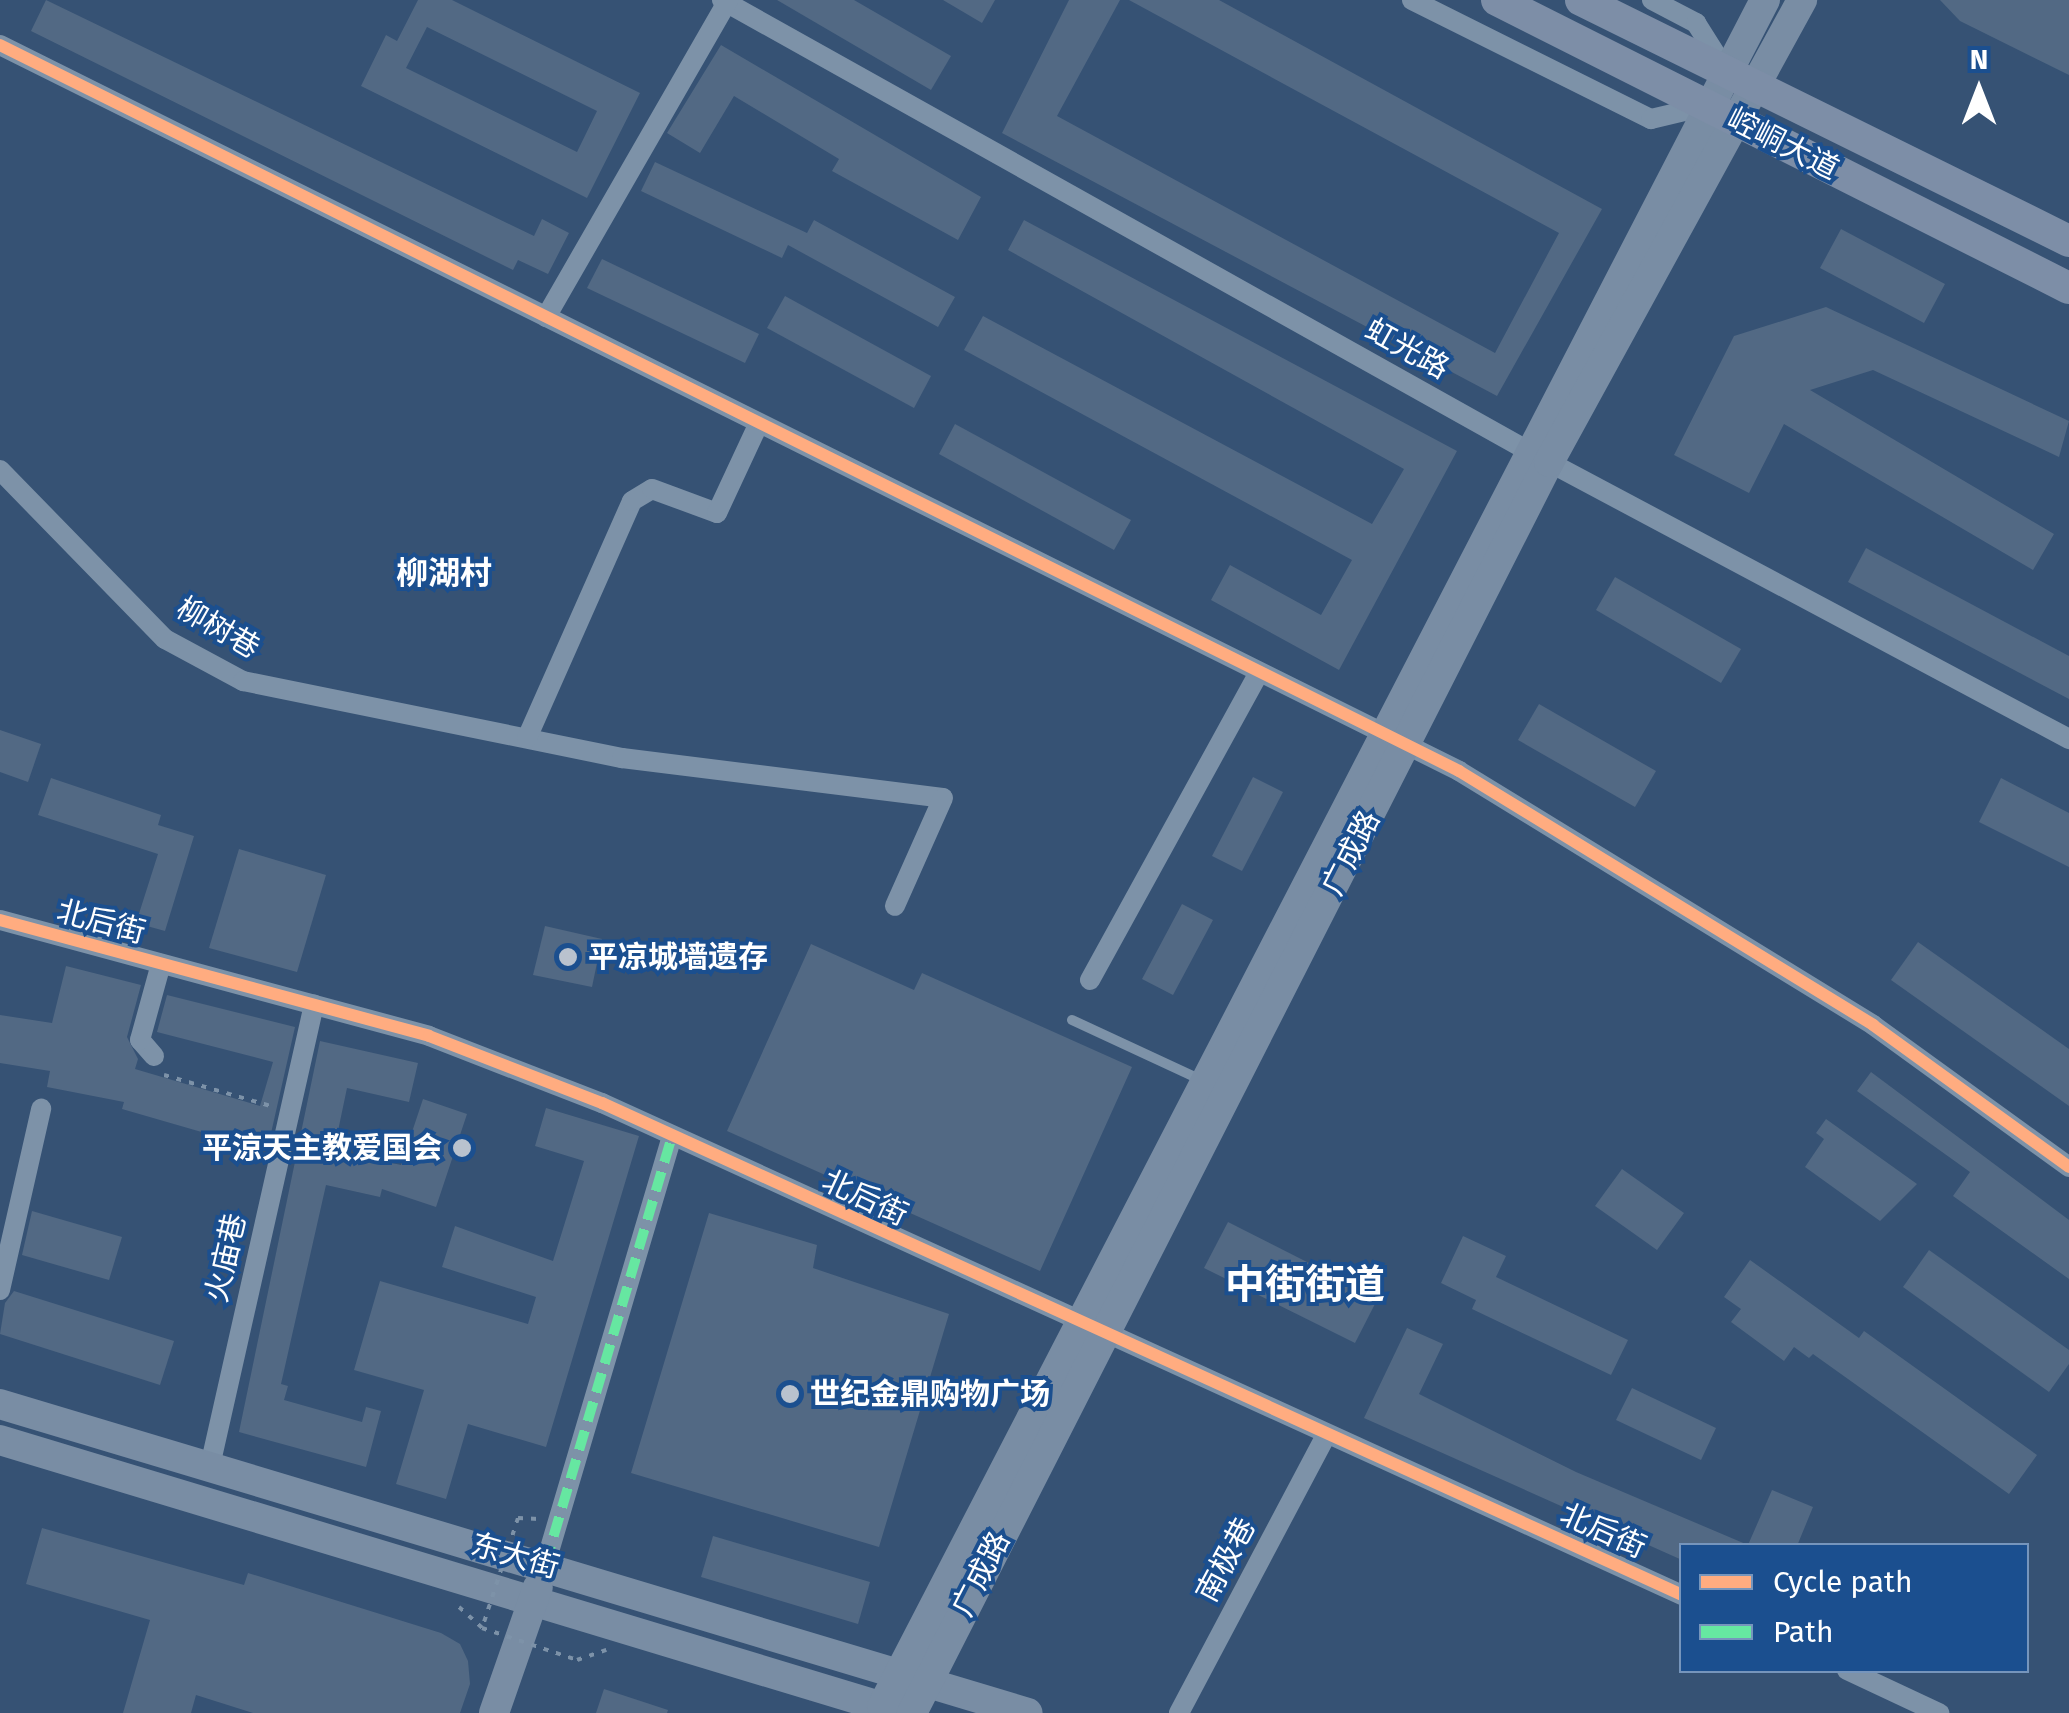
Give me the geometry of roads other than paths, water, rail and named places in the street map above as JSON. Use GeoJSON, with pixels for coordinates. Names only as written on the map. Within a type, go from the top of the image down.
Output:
{"type":"FeatureCollection","features":[{"type":"Feature","properties":{"kind":"main road","name":"崆峒大道"},"geometry":{"type":"LineString","coordinates":[[1497,0],[2069,288]]}},
{"type":"Feature","properties":{"kind":"main road","name":"崆峒大道"},"geometry":{"type":"LineString","coordinates":[[1581,0],[2069,241]]}},
{"type":"Feature","properties":{"kind":"main road","name":"广成路"},"geometry":{"type":"LineString","coordinates":[[899,1711],[1540,457],[1722,113],[1726,71],[1765,0]]}},
{"type":"Feature","properties":{"kind":"main road","name":"广成路"},"geometry":{"type":"LineString","coordinates":[[1722,113],[1756,86],[1802,0]]}},
{"type":"Feature","properties":{"kind":"main road","name":"广成路"},"geometry":{"type":"LineString","coordinates":[[1092,1330],[1206,1082],[1396,740]]}},
{"type":"Feature","properties":{"kind":"main road","name":"东大街"},"geometry":{"type":"LineString","coordinates":[[0,1404],[916,1675],[1028,1713]]}},
{"type":"Feature","properties":{"kind":"main road","name":"东大街"},"geometry":{"type":"LineString","coordinates":[[0,1440],[532,1604],[899,1711]]}},
{"type":"Feature","properties":{"kind":"main road"},"geometry":{"type":"LineString","coordinates":[[494,1713],[545,1565]]}},
{"type":"Feature","properties":{"kind":"street"},"geometry":{"type":"LineString","coordinates":[[1412,0],[1651,120],[1722,113]]}},
{"type":"Feature","properties":{"kind":"street"},"geometry":{"type":"LineString","coordinates":[[1652,0],[1696,22],[1726,71]]}},
{"type":"Feature","properties":{"kind":"street"},"geometry":{"type":"LineString","coordinates":[[546,317],[725,1]]}},
{"type":"Feature","properties":{"kind":"street","name":"虹光路"},"geometry":{"type":"LineString","coordinates":[[725,1],[1540,457],[2069,738]]}},
{"type":"Feature","properties":{"kind":"street"},"geometry":{"type":"LineString","coordinates":[[0,44],[1396,740],[1874,1025],[2069,1167]]}},
{"type":"Feature","properties":{"kind":"street"},"geometry":{"type":"LineString","coordinates":[[527,738],[632,501],[652,489],[717,513],[759,422]]}},
{"type":"Feature","properties":{"kind":"street","name":"柳树巷"},"geometry":{"type":"LineString","coordinates":[[0,470],[165,639],[242,681],[622,758],[943,798],[895,906]]}},
{"type":"Feature","properties":{"kind":"street"},"geometry":{"type":"LineString","coordinates":[[1090,980],[1259,672]]}},
{"type":"Feature","properties":{"kind":"street","name":"北后街"},"geometry":{"type":"LineString","coordinates":[[0,920],[430,1036],[672,1136],[1679,1594]]}},
{"type":"Feature","properties":{"kind":"street"},"geometry":{"type":"LineString","coordinates":[[152,1064],[140,1040],[161,964]]}},
{"type":"Feature","properties":{"kind":"street","name":"火庙巷"},"geometry":{"type":"LineString","coordinates":[[210,1466],[314,1005]]}},
{"type":"Feature","properties":{"kind":"street"},"geometry":{"type":"LineString","coordinates":[[0,1290],[42,1109]]}},
{"type":"Feature","properties":{"kind":"street"},"geometry":{"type":"LineString","coordinates":[[545,1565],[672,1136]]}},
{"type":"Feature","properties":{"kind":"street","name":"南极巷"},"geometry":{"type":"LineString","coordinates":[[1180,1713],[1326,1435]]}},
{"type":"Feature","properties":{"kind":"street"},"geometry":{"type":"LineString","coordinates":[[1852,1673],[1939,1713]]}},
{"type":"Feature","properties":{"kind":"lane"},"geometry":{"type":"LineString","coordinates":[[1072,1020],[1206,1082]]}},
{"type":"Feature","properties":{"kind":"place","name":"平凉城墙遗存"},"geometry":{"type":"Point","coordinates":[568,957]}},
{"type":"Feature","properties":{"kind":"place","name":"平涼天主教爱国会"},"geometry":{"type":"Point","coordinates":[462,1148]}},
{"type":"Feature","properties":{"kind":"place","name":"世纪金鼎购物广场"},"geometry":{"type":"Point","coordinates":[790,1394]}},
{"type":"Feature","properties":{"kind":"district","name":"柳湖村"},"geometry":{"type":"Point","coordinates":[444,573]}},
{"type":"Feature","properties":{"kind":"district","name":"中街街道"},"geometry":{"type":"Point","coordinates":[1305,1285]}}]}
